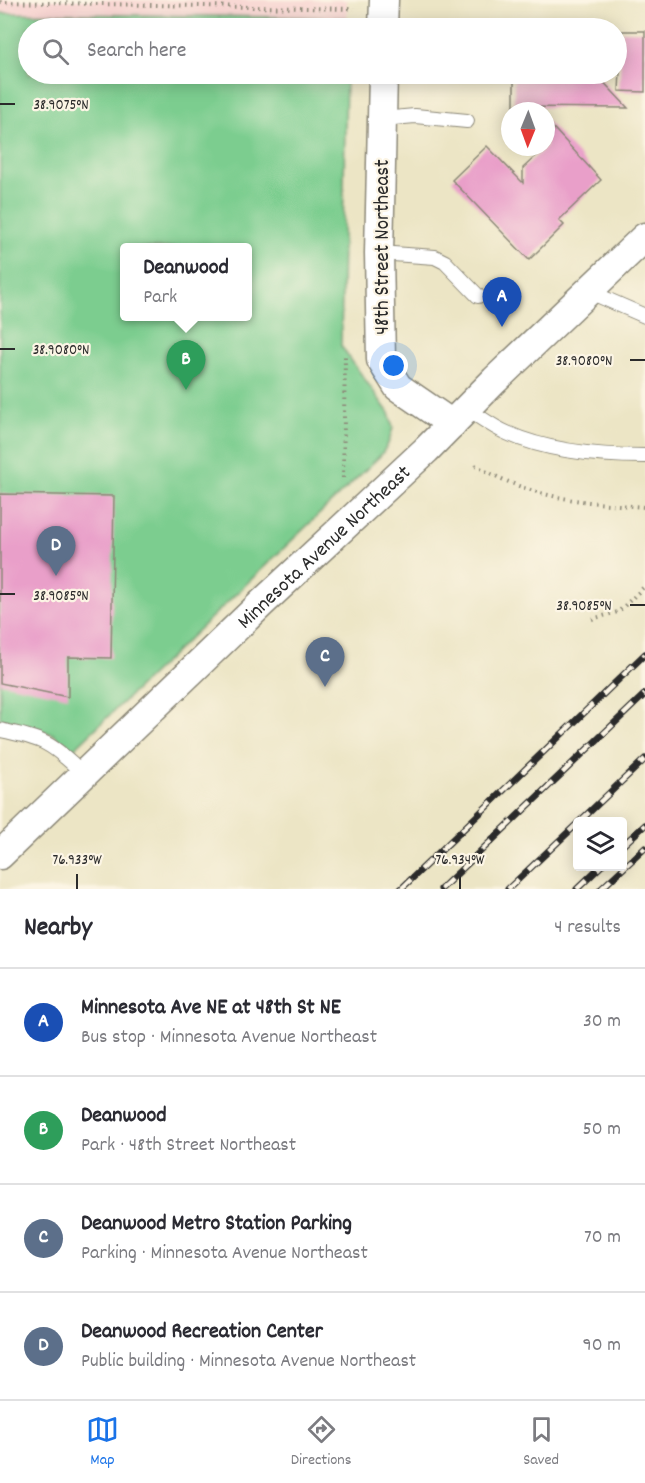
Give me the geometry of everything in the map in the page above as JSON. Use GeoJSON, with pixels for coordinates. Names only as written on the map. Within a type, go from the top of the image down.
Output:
{"type":"FeatureCollection","features":[{"type":"Feature","properties":{"kind":"street"},"geometry":{"type":"LineString","coordinates":[[371,4],[379,18]]}},
{"type":"Feature","properties":{"kind":"street","name":"48th Street Northeast"},"geometry":{"type":"LineString","coordinates":[[383,84],[379,253],[381,360],[398,387],[459,416]]}},
{"type":"Feature","properties":{"kind":"street","name":"Minnesota Avenue Northeast"},"geometry":{"type":"LineString","coordinates":[[0,855],[645,237]]}},
{"type":"Feature","properties":{"kind":"lane"},"geometry":{"type":"LineString","coordinates":[[382,119],[415,116],[467,121]]}},
{"type":"Feature","properties":{"kind":"lane"},"geometry":{"type":"LineString","coordinates":[[379,253],[435,256],[445,262],[478,297]]}},
{"type":"Feature","properties":{"kind":"lane"},"geometry":{"type":"LineString","coordinates":[[590,292],[645,316]]}},
{"type":"Feature","properties":{"kind":"lane"},"geometry":{"type":"LineString","coordinates":[[459,416],[537,444],[573,451],[645,456]]}},
{"type":"Feature","properties":{"kind":"lane"},"geometry":{"type":"LineString","coordinates":[[0,730],[34,737],[51,744],[84,774]]}},
{"type":"Feature","properties":{"kind":"path"},"geometry":{"type":"LineString","coordinates":[[0,2],[371,4]]}},
{"type":"Feature","properties":{"kind":"path"},"geometry":{"type":"LineString","coordinates":[[343,478],[345,356]]}},
{"type":"Feature","properties":{"kind":"path"},"geometry":{"type":"LineString","coordinates":[[475,465],[499,479],[532,492],[581,502],[645,507]]}},
{"type":"Feature","properties":{"kind":"path"},"geometry":{"type":"LineString","coordinates":[[592,619],[618,612],[645,586]]}},
{"type":"Feature","properties":{"kind":"shaded area"},"geometry":{"type":"Polygon","coordinates":[[[0,0],[347,0],[347,18],[0,13],[0,0]]]}},
{"type":"Feature","properties":{"kind":"green space"},"geometry":{"type":"Polygon","coordinates":[[[0,13],[347,18],[18,18],[18,84],[346,84],[341,346],[389,413],[393,428],[388,444],[381,455],[73,750],[53,734],[0,719],[0,13]]]}},
{"type":"Feature","properties":{"kind":"building"},"geometry":{"type":"Polygon","coordinates":[[[627,31],[645,31],[645,92],[619,91],[619,84],[627,84],[627,31]]]}},
{"type":"Feature","properties":{"kind":"building"},"geometry":{"type":"Polygon","coordinates":[[[514,84],[605,84],[628,108],[555,107],[555,102],[514,102],[514,84]]]}},
{"type":"Feature","properties":{"kind":"building"},"geometry":{"type":"Polygon","coordinates":[[[555,130],[601,180],[559,220],[564,225],[529,260],[452,180],[487,146],[523,183],[523,168],[536,156],[555,156],[555,130]]]}},
{"type":"Feature","properties":{"kind":"building"},"geometry":{"type":"Polygon","coordinates":[[[0,494],[114,496],[111,658],[68,657],[68,697],[0,683],[0,494]]]}},
{"type":"Feature","properties":{"kind":"railway"},"geometry":{"type":"LineString","coordinates":[[401,889],[645,654]]}},
{"type":"Feature","properties":{"kind":"railway"},"geometry":{"type":"LineString","coordinates":[[441,889],[645,694]]}},
{"type":"Feature","properties":{"kind":"railway"},"geometry":{"type":"LineString","coordinates":[[584,817],[645,759]]}},
{"type":"Feature","properties":{"kind":"railway"},"geometry":{"type":"LineString","coordinates":[[627,841],[645,825]]}},
{"type":"Feature","properties":{"kind":"railway"},"geometry":{"type":"LineString","coordinates":[[508,889],[573,828]]}},
{"type":"Feature","properties":{"kind":"railway"},"geometry":{"type":"LineString","coordinates":[[601,889],[645,848]]}},
{"type":"Feature","properties":{"kind":"railway"},"geometry":{"type":"LineString","coordinates":[[577,889],[596,871]]}},
{"type":"Feature","properties":{"kind":"place","name":"Minnesota Ave NE at 48th St NE"},"geometry":{"type":"Point","coordinates":[502,327]}},
{"type":"Feature","properties":{"kind":"place","name":"Deanwood"},"geometry":{"type":"Point","coordinates":[186,390]}},
{"type":"Feature","properties":{"kind":"place","name":"Deanwood Recreation Center"},"geometry":{"type":"Point","coordinates":[56,576]}},
{"type":"Feature","properties":{"kind":"place","name":"Deanwood Metro Station Parking"},"geometry":{"type":"Point","coordinates":[325,687]}}]}
